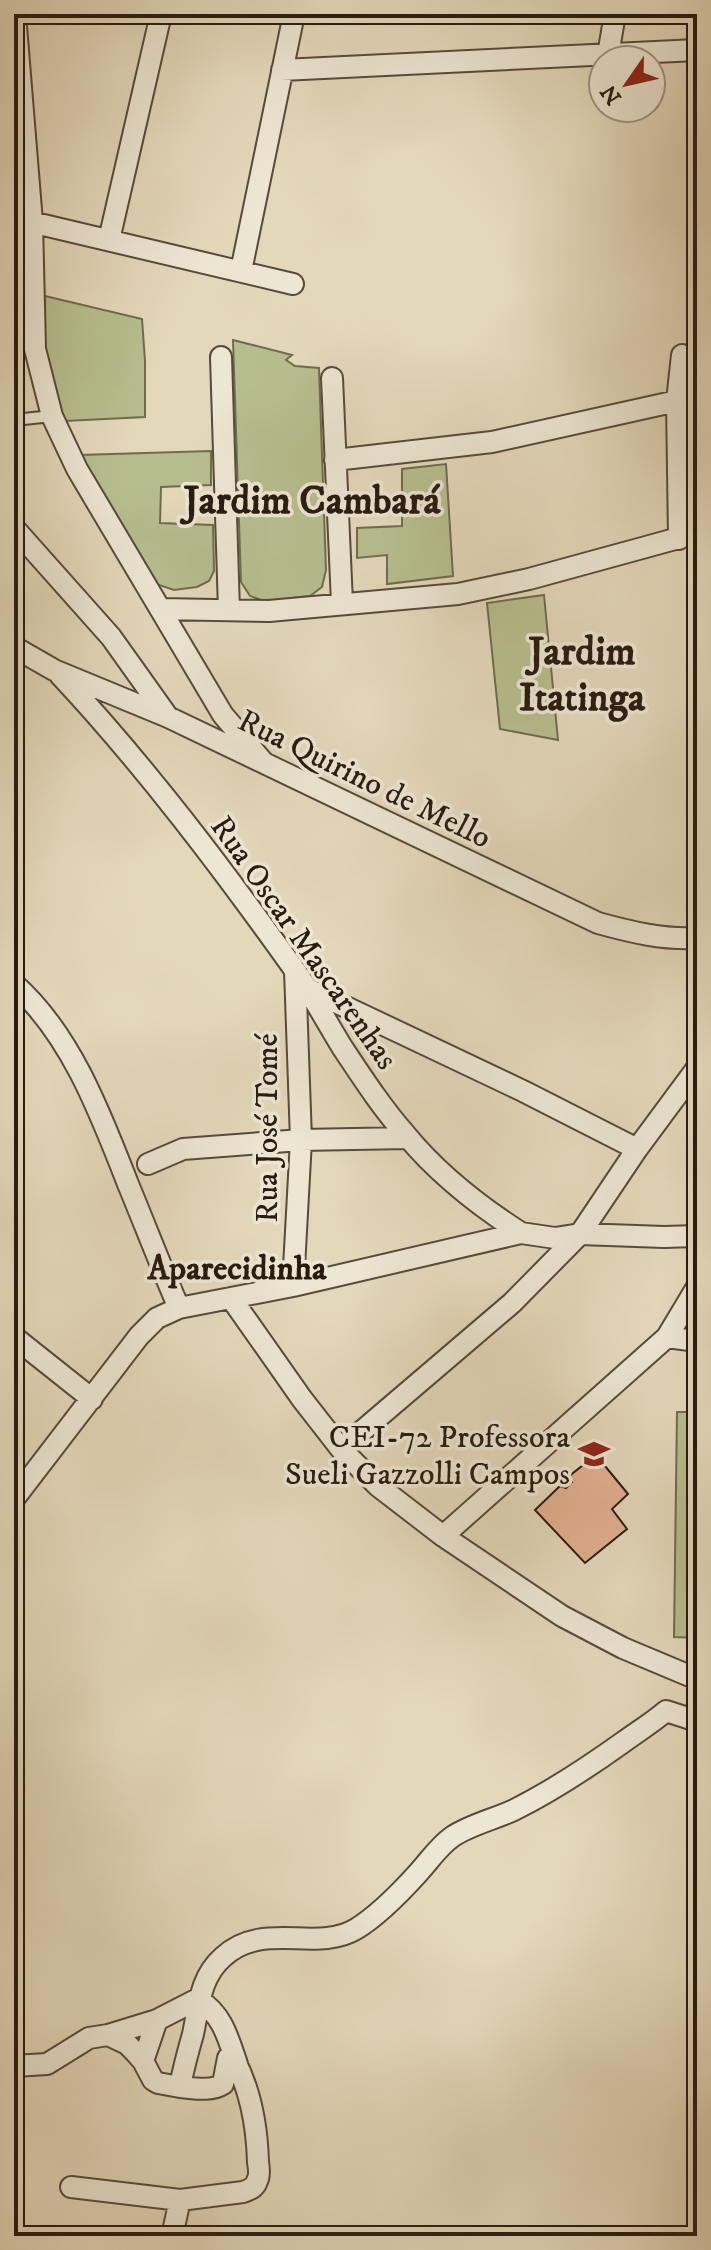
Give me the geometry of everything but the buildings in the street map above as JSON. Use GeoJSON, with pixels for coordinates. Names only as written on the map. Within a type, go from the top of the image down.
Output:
{"type":"FeatureCollection","features":[{"type":"Feature","properties":{"kind":"street"},"geometry":{"type":"LineString","coordinates":[[15,14],[23,220],[35,349],[52,416],[77,469],[223,715],[264,763]]}},
{"type":"Feature","properties":{"kind":"street"},"geometry":{"type":"LineString","coordinates":[[109,240],[161,14]]}},
{"type":"Feature","properties":{"kind":"street"},"geometry":{"type":"LineString","coordinates":[[241,271],[294,14]]}},
{"type":"Feature","properties":{"kind":"street"},"geometry":{"type":"LineString","coordinates":[[610,44],[615,14]]}},
{"type":"Feature","properties":{"kind":"street"},"geometry":{"type":"LineString","coordinates":[[667,52],[697,50]]}},
{"type":"Feature","properties":{"kind":"street"},"geometry":{"type":"LineString","coordinates":[[282,70],[587,56]]}},
{"type":"Feature","properties":{"kind":"street"},"geometry":{"type":"LineString","coordinates":[[23,220],[293,284]]}},
{"type":"Feature","properties":{"kind":"street"},"geometry":{"type":"LineString","coordinates":[[160,609],[269,611],[458,594],[529,579],[688,536],[677,401],[682,355]]}},
{"type":"Feature","properties":{"kind":"street"},"geometry":{"type":"LineString","coordinates":[[221,357],[229,610]]}},
{"type":"Feature","properties":{"kind":"street"},"geometry":{"type":"LineString","coordinates":[[332,378],[342,603]]}},
{"type":"Feature","properties":{"kind":"street"},"geometry":{"type":"LineString","coordinates":[[335,460],[492,442],[677,401]]}},
{"type":"Feature","properties":{"kind":"street"},"geometry":{"type":"LineString","coordinates":[[14,528],[111,637],[168,717]]}},
{"type":"Feature","properties":{"kind":"street","name":"Rua Quirino de Mello"},"geometry":{"type":"LineString","coordinates":[[14,647],[54,670],[168,717],[598,923],[644,935],[697,938]]}},
{"type":"Feature","properties":{"kind":"street","name":"Rua Oscar Mascarenhas"},"geometry":{"type":"LineString","coordinates":[[54,670],[94,712],[167,800],[295,970],[342,1046],[408,1138],[475,1202],[521,1233]]}},
{"type":"Feature","properties":{"kind":"street","name":"Rua José Tomé"},"geometry":{"type":"LineString","coordinates":[[293,1286],[301,1140],[295,970]]}},
{"type":"Feature","properties":{"kind":"street"},"geometry":{"type":"LineString","coordinates":[[14,984],[55,1030],[98,1107],[179,1308]]}},
{"type":"Feature","properties":{"kind":"street"},"geometry":{"type":"LineString","coordinates":[[308,989],[637,1149]]}},
{"type":"Feature","properties":{"kind":"street"},"geometry":{"type":"LineString","coordinates":[[341,1449],[512,1303],[580,1234],[697,1068]]}},
{"type":"Feature","properties":{"kind":"street"},"geometry":{"type":"LineString","coordinates":[[671,1102],[697,1098]]}},
{"type":"Feature","properties":{"kind":"street"},"geometry":{"type":"LineString","coordinates":[[148,1164],[183,1149],[301,1140],[408,1138]]}},
{"type":"Feature","properties":{"kind":"street"},"geometry":{"type":"LineString","coordinates":[[14,1499],[139,1336],[157,1318],[179,1308],[293,1286],[521,1233],[555,1238],[580,1234],[697,1236]]}},
{"type":"Feature","properties":{"kind":"street"},"geometry":{"type":"LineString","coordinates":[[443,1536],[667,1337],[697,1287]]}},
{"type":"Feature","properties":{"kind":"street"},"geometry":{"type":"LineString","coordinates":[[231,1298],[341,1449],[378,1486],[443,1536],[562,1616],[623,1648],[697,1679]]}},
{"type":"Feature","properties":{"kind":"street"},"geometry":{"type":"LineString","coordinates":[[14,1337],[92,1399]]}},
{"type":"Feature","properties":{"kind":"street"},"geometry":{"type":"LineString","coordinates":[[667,1337],[697,1341]]}},
{"type":"Feature","properties":{"kind":"street"},"geometry":{"type":"LineString","coordinates":[[180,2087],[198,1999],[211,1968],[224,1955],[252,1940],[273,1937],[332,1938],[355,1930],[395,1897],[452,1837],[550,1791],[666,1711],[697,1721]]}},
{"type":"Feature","properties":{"kind":"street"},"geometry":{"type":"LineString","coordinates":[[14,2066],[47,2064],[89,2038],[157,2020],[198,1999]]}},
{"type":"Feature","properties":{"kind":"street"},"geometry":{"type":"LineString","coordinates":[[71,2187],[180,2200],[243,2192],[251,2190],[257,2183],[258,2139],[248,2092],[225,2030],[212,2008],[198,1999]]}},
{"type":"Feature","properties":{"kind":"street"},"geometry":{"type":"LineString","coordinates":[[143,2061],[157,2020]]}},
{"type":"Feature","properties":{"kind":"street"},"geometry":{"type":"LineString","coordinates":[[108,2035],[127,2044],[158,2083],[180,2087],[220,2087],[228,2058],[234,2059],[237,2064]]}},
{"type":"Feature","properties":{"kind":"street"},"geometry":{"type":"LineString","coordinates":[[172,2236],[180,2200]]}},
{"type":"Feature","properties":{"kind":"lane"},"geometry":{"type":"LineString","coordinates":[[14,420],[52,416]]}},
{"type":"Feature","properties":{"kind":"green space"},"geometry":{"type":"Polygon","coordinates":[[[45,296],[142,319],[145,417],[65,421],[45,346],[45,296]]]}},
{"type":"Feature","properties":{"kind":"green space"},"geometry":{"type":"Polygon","coordinates":[[[233,340],[292,355],[286,360],[295,366],[319,368],[326,570],[322,587],[310,596],[264,601],[250,596],[241,582],[233,340]]]}},
{"type":"Feature","properties":{"kind":"green space"},"geometry":{"type":"Polygon","coordinates":[[[211,451],[211,485],[161,487],[160,523],[213,525],[214,571],[209,581],[197,587],[174,590],[153,583],[79,455],[211,451]]]}},
{"type":"Feature","properties":{"kind":"green space"},"geometry":{"type":"Polygon","coordinates":[[[446,464],[453,576],[387,584],[387,555],[357,558],[357,528],[402,526],[402,469],[446,464]]]}},
{"type":"Feature","properties":{"kind":"green space"},"geometry":{"type":"Polygon","coordinates":[[[544,595],[558,740],[500,729],[487,603],[544,595]]]}},
{"type":"Feature","properties":{"kind":"green space"},"geometry":{"type":"Polygon","coordinates":[[[677,1412],[697,1412],[697,1638],[674,1637],[677,1412]]]}},
{"type":"Feature","properties":{"kind":"place","name":"CEI-72 Professora Sueli Gazzolli Campos"},"geometry":{"type":"Point","coordinates":[594,1454]}},
{"type":"Feature","properties":{"kind":"district","name":"Jardim Cambará"},"geometry":{"type":"Point","coordinates":[312,499]}},
{"type":"Feature","properties":{"kind":"district","name":"Jardim Itatinga"},"geometry":{"type":"Point","coordinates":[582,673]}},
{"type":"Feature","properties":{"kind":"district","name":"Aparecidinha"},"geometry":{"type":"Point","coordinates":[237,1267]}}]}
